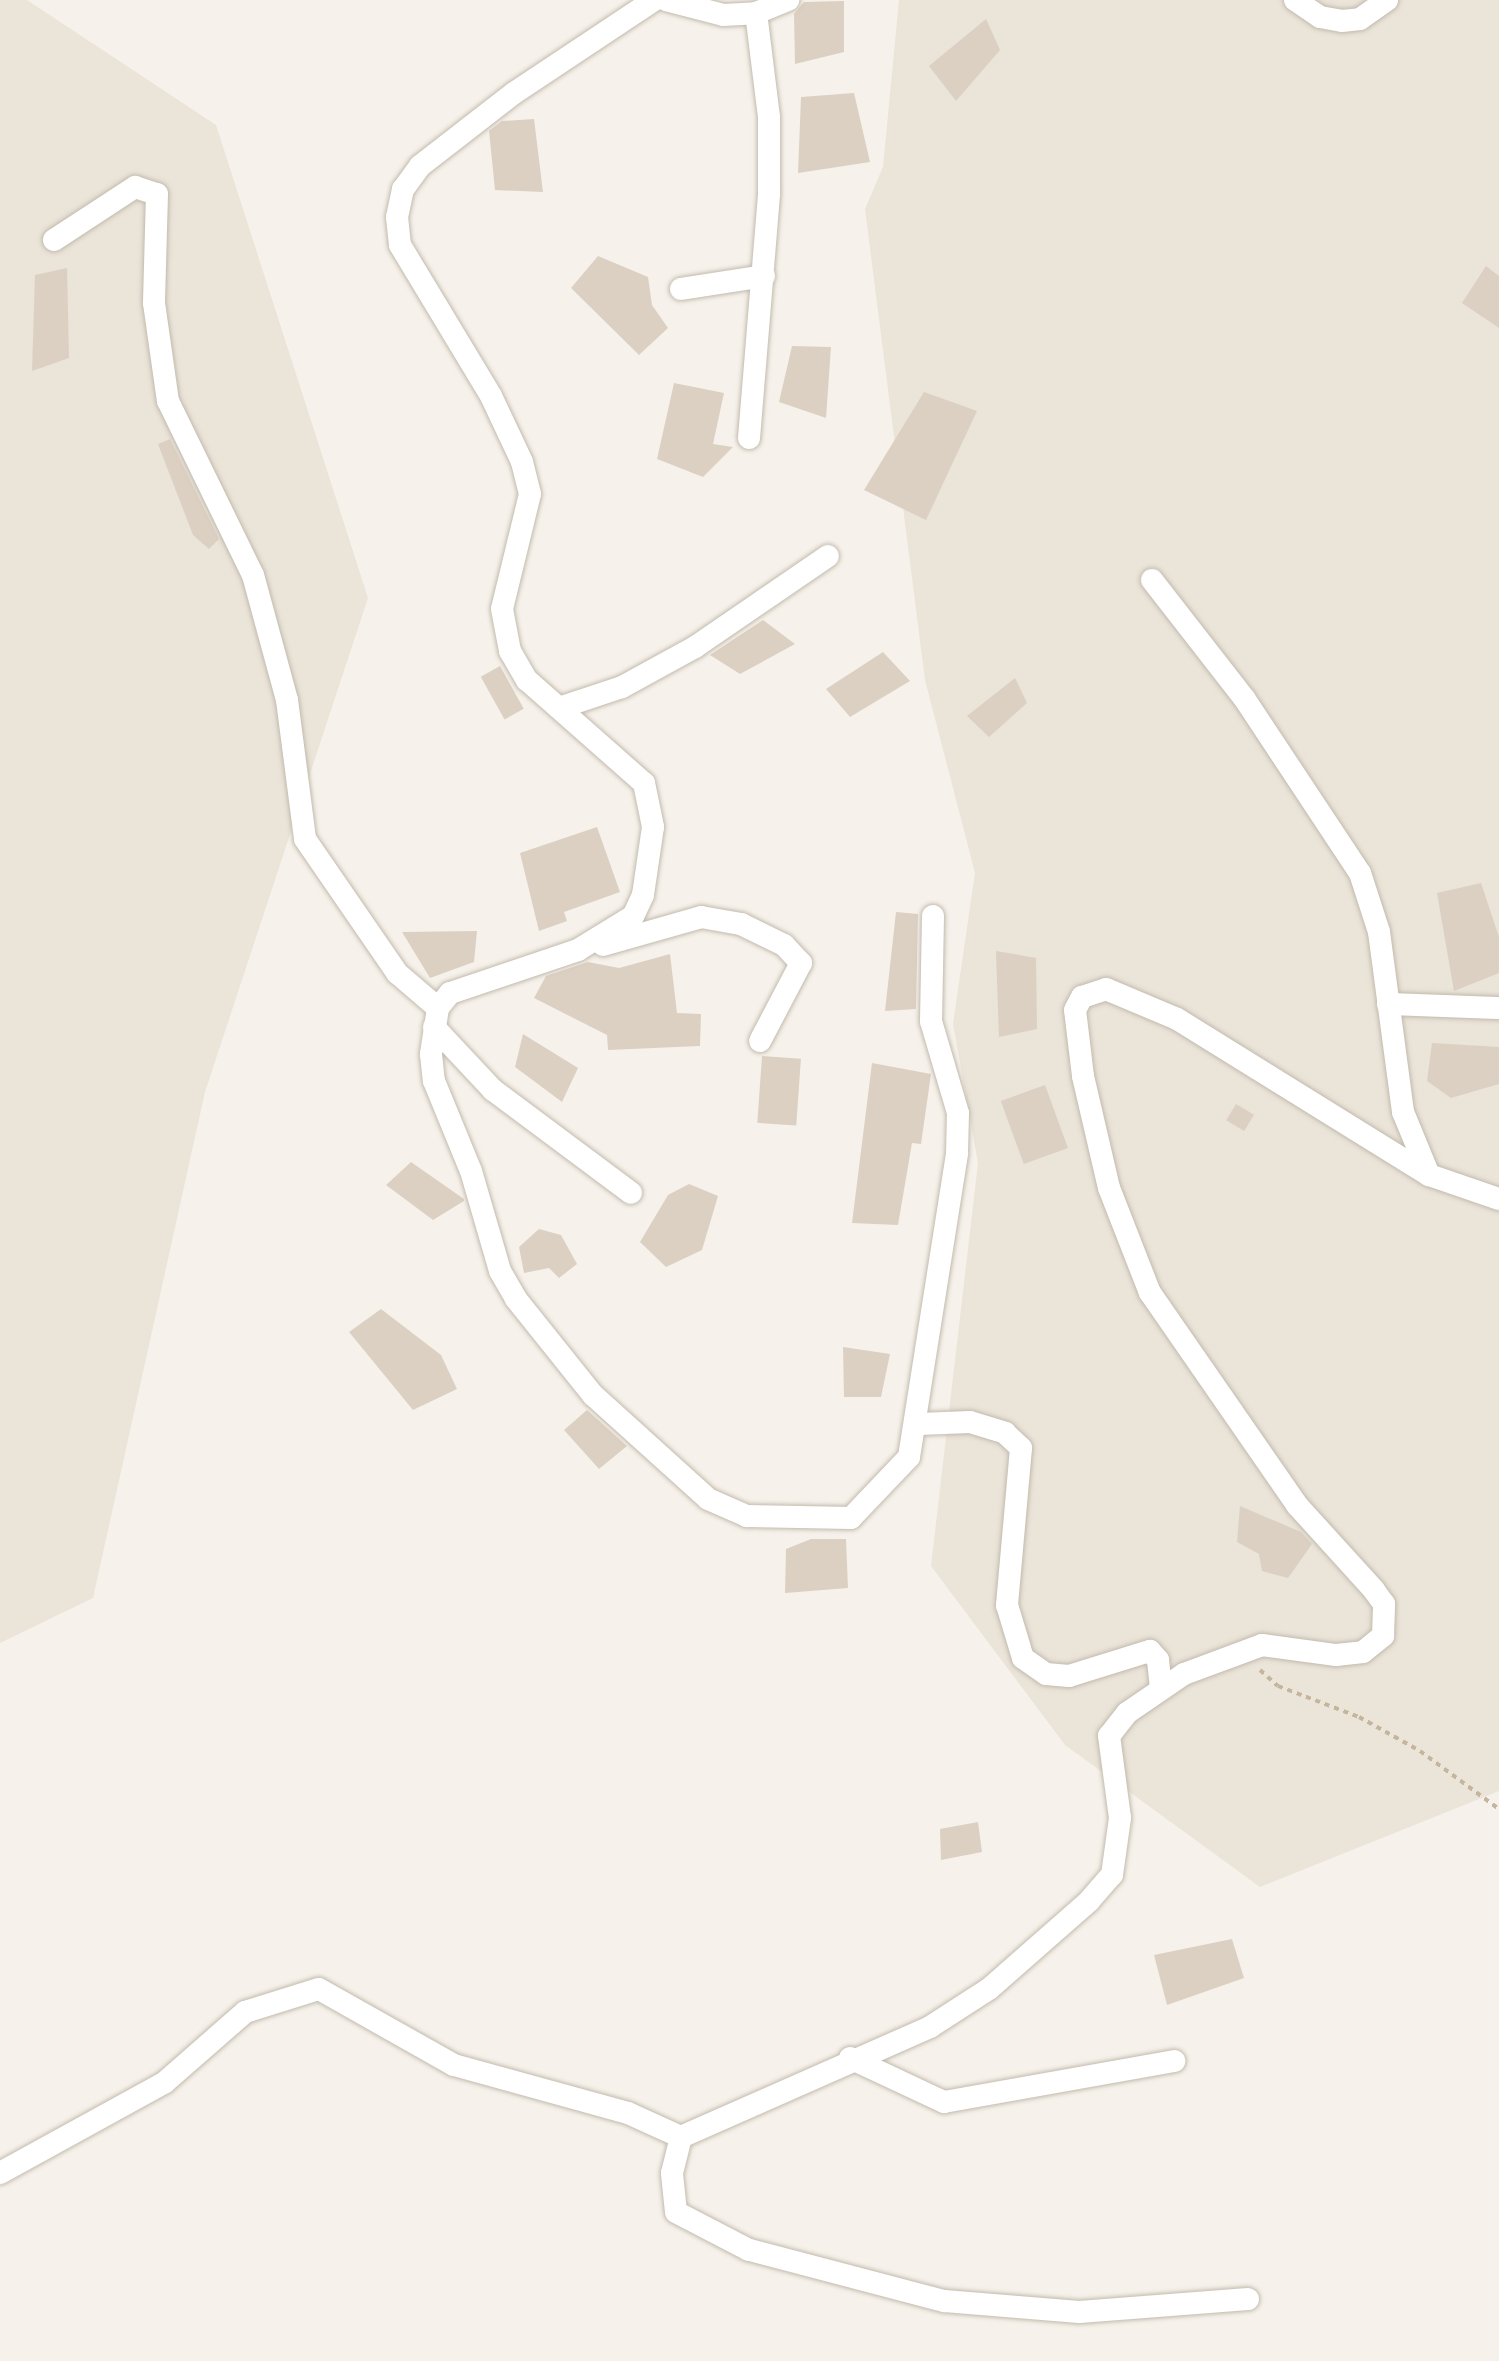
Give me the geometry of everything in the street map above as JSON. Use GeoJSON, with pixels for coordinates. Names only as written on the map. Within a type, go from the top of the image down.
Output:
{"type":"FeatureCollection","features":[{"type":"Feature","properties":{"kind":"street"},"geometry":{"type":"LineString","coordinates":[[578,950],[633,916],[643,894],[654,827],[644,783],[527,680],[502,629],[530,494],[522,462],[491,396],[400,245],[396,217],[403,189],[420,166],[514,93],[654,0]]}},
{"type":"Feature","properties":{"kind":"street"},"geometry":{"type":"LineString","coordinates":[[666,0],[689,10],[756,14],[788,0]]}},
{"type":"Feature","properties":{"kind":"street"},"geometry":{"type":"LineString","coordinates":[[1295,0],[1320,17],[1342,21],[1360,19],[1387,0]]}},
{"type":"Feature","properties":{"kind":"street"},"geometry":{"type":"LineString","coordinates":[[749,438],[764,276],[769,117],[756,14]]}},
{"type":"Feature","properties":{"kind":"street"},"geometry":{"type":"LineString","coordinates":[[54,240],[136,187],[157,194],[154,303],[168,401],[253,574],[287,700],[304,838],[397,973],[493,1090],[631,1193]]}},
{"type":"Feature","properties":{"kind":"street"},"geometry":{"type":"LineString","coordinates":[[681,289],[764,276]]}},
{"type":"Feature","properties":{"kind":"street"},"geometry":{"type":"LineString","coordinates":[[560,708],[622,688],[682,655],[828,556]]}},
{"type":"Feature","properties":{"kind":"street"},"geometry":{"type":"LineString","coordinates":[[1152,580],[1244,698],[1360,873],[1379,932],[1404,1112],[1429,1176]]}},
{"type":"Feature","properties":{"kind":"street"},"geometry":{"type":"LineString","coordinates":[[760,1041],[801,964],[765,934],[701,917],[473,980],[436,1017],[434,1081],[471,1171],[500,1271],[516,1299],[593,1395],[708,1499],[747,1516],[851,1518],[909,1457],[918,1424],[958,1153],[958,1113],[930,1021],[933,916]]}},
{"type":"Feature","properties":{"kind":"street"},"geometry":{"type":"LineString","coordinates":[[681,2137],[850,2058],[930,2027],[989,1988],[1112,1875],[1120,1818],[1110,1736],[1126,1713],[1161,1688],[1262,1646],[1363,1652],[1383,1636],[1384,1604],[1234,1422],[1150,1293],[1109,1188],[1083,1076],[1075,1010],[1082,997],[1106,989],[1177,1018],[1429,1176],[1499,1198]]}},
{"type":"Feature","properties":{"kind":"street"},"geometry":{"type":"LineString","coordinates":[[1388,1004],[1499,1008]]}},
{"type":"Feature","properties":{"kind":"street"},"geometry":{"type":"LineString","coordinates":[[918,1424],[970,1422],[1005,1432],[1021,1448],[1007,1606],[1023,1658],[1046,1674],[1069,1676],[1150,1651],[1158,1660],[1161,1688]]}},
{"type":"Feature","properties":{"kind":"street"},"geometry":{"type":"LineString","coordinates":[[0,2173],[164,2082],[244,2012],[319,1989],[454,2065],[628,2112],[681,2137]]}},
{"type":"Feature","properties":{"kind":"street"},"geometry":{"type":"LineString","coordinates":[[850,2058],[944,2102],[1174,2061]]}},
{"type":"Feature","properties":{"kind":"street"},"geometry":{"type":"LineString","coordinates":[[681,2137],[672,2173],[676,2212],[782,2260],[944,2301],[1060,2311],[1248,2298]]}},
{"type":"Feature","properties":{"kind":"path"},"geometry":{"type":"LineString","coordinates":[[1241,1653],[1278,1686],[1359,1716],[1499,1809]]}},
{"type":"Feature","properties":{"kind":"shaded area"},"geometry":{"type":"Polygon","coordinates":[[[0,0],[27,0],[216,125],[368,598],[205,1092],[93,1598],[0,1643],[0,0]]]}},
{"type":"Feature","properties":{"kind":"shaded area"},"geometry":{"type":"Polygon","coordinates":[[[899,0],[1499,0],[1499,1791],[1260,1887],[1065,1745],[931,1566],[978,1163],[953,1024],[975,873],[925,680],[865,209],[883,167],[899,0]]]}},
{"type":"Feature","properties":{"kind":"building"},"geometry":{"type":"Polygon","coordinates":[[[844,1],[844,52],[795,64],[794,14],[804,2],[844,1]]]}},
{"type":"Feature","properties":{"kind":"building"},"geometry":{"type":"Polygon","coordinates":[[[986,19],[1000,50],[956,101],[929,66],[986,19]]]}},
{"type":"Feature","properties":{"kind":"building"},"geometry":{"type":"Polygon","coordinates":[[[854,93],[870,162],[798,173],[801,97],[854,93]]]}},
{"type":"Feature","properties":{"kind":"building"},"geometry":{"type":"Polygon","coordinates":[[[534,119],[543,192],[495,190],[489,131],[502,121],[534,119]]]}},
{"type":"Feature","properties":{"kind":"building"},"geometry":{"type":"Polygon","coordinates":[[[598,256],[648,277],[652,305],[668,328],[639,355],[571,288],[598,256]]]}},
{"type":"Feature","properties":{"kind":"building"},"geometry":{"type":"Polygon","coordinates":[[[1486,266],[1499,276],[1499,328],[1462,303],[1486,266]]]}},
{"type":"Feature","properties":{"kind":"building"},"geometry":{"type":"Polygon","coordinates":[[[67,268],[69,358],[32,371],[35,275],[67,268]]]}},
{"type":"Feature","properties":{"kind":"building"},"geometry":{"type":"Polygon","coordinates":[[[792,346],[831,347],[826,418],[779,402],[792,346]]]}},
{"type":"Feature","properties":{"kind":"building"},"geometry":{"type":"Polygon","coordinates":[[[674,383],[724,393],[713,444],[733,447],[703,477],[657,459],[674,383]]]}},
{"type":"Feature","properties":{"kind":"building"},"geometry":{"type":"Polygon","coordinates":[[[924,392],[977,411],[926,520],[864,490],[924,392]]]}},
{"type":"Feature","properties":{"kind":"building"},"geometry":{"type":"Polygon","coordinates":[[[170,439],[219,539],[209,549],[193,535],[158,444],[170,439]]]}},
{"type":"Feature","properties":{"kind":"building"},"geometry":{"type":"Polygon","coordinates":[[[763,620],[795,644],[740,674],[710,655],[763,620]]]}},
{"type":"Feature","properties":{"kind":"building"},"geometry":{"type":"Polygon","coordinates":[[[883,652],[910,681],[850,717],[826,689],[883,652]]]}},
{"type":"Feature","properties":{"kind":"building"},"geometry":{"type":"Polygon","coordinates":[[[500,666],[524,709],[505,720],[481,677],[500,666]]]}},
{"type":"Feature","properties":{"kind":"building"},"geometry":{"type":"Polygon","coordinates":[[[1015,678],[1027,703],[989,737],[967,716],[1015,678]]]}},
{"type":"Feature","properties":{"kind":"building"},"geometry":{"type":"Polygon","coordinates":[[[597,827],[620,892],[564,912],[567,921],[539,931],[520,853],[597,827]]]}},
{"type":"Feature","properties":{"kind":"building"},"geometry":{"type":"Polygon","coordinates":[[[1481,883],[1499,937],[1499,973],[1454,991],[1437,893],[1481,883]]]}},
{"type":"Feature","properties":{"kind":"building"},"geometry":{"type":"Polygon","coordinates":[[[896,912],[918,914],[916,1009],[885,1011],[896,912]]]}},
{"type":"Feature","properties":{"kind":"building"},"geometry":{"type":"Polygon","coordinates":[[[477,931],[474,962],[430,978],[402,932],[477,931]]]}},
{"type":"Feature","properties":{"kind":"building"},"geometry":{"type":"Polygon","coordinates":[[[996,951],[1036,958],[1037,1029],[999,1037],[996,951]]]}},
{"type":"Feature","properties":{"kind":"building"},"geometry":{"type":"Polygon","coordinates":[[[670,954],[677,1013],[701,1014],[700,1046],[608,1050],[607,1035],[534,998],[546,976],[588,962],[619,968],[670,954]]]}},
{"type":"Feature","properties":{"kind":"building"},"geometry":{"type":"Polygon","coordinates":[[[523,1034],[578,1068],[562,1102],[515,1067],[523,1034]]]}},
{"type":"Feature","properties":{"kind":"building"},"geometry":{"type":"Polygon","coordinates":[[[1432,1043],[1499,1047],[1499,1084],[1451,1098],[1427,1081],[1432,1043]]]}},
{"type":"Feature","properties":{"kind":"building"},"geometry":{"type":"Polygon","coordinates":[[[762,1056],[801,1059],[796,1126],[757,1123],[762,1056]]]}},
{"type":"Feature","properties":{"kind":"building"},"geometry":{"type":"Polygon","coordinates":[[[872,1063],[931,1074],[921,1144],[912,1143],[898,1225],[852,1223],[872,1063]]]}},
{"type":"Feature","properties":{"kind":"building"},"geometry":{"type":"Polygon","coordinates":[[[1045,1085],[1068,1148],[1024,1164],[1001,1101],[1045,1085]]]}},
{"type":"Feature","properties":{"kind":"building"},"geometry":{"type":"Polygon","coordinates":[[[1236,1104],[1254,1115],[1244,1131],[1226,1120],[1236,1104]]]}},
{"type":"Feature","properties":{"kind":"building"},"geometry":{"type":"Polygon","coordinates":[[[411,1162],[464,1201],[433,1220],[386,1185],[411,1162]]]}},
{"type":"Feature","properties":{"kind":"building"},"geometry":{"type":"Polygon","coordinates":[[[689,1184],[718,1196],[702,1250],[666,1267],[640,1242],[668,1195],[689,1184]]]}},
{"type":"Feature","properties":{"kind":"building"},"geometry":{"type":"Polygon","coordinates":[[[539,1229],[561,1235],[577,1264],[559,1278],[549,1268],[524,1273],[519,1247],[539,1229]]]}},
{"type":"Feature","properties":{"kind":"building"},"geometry":{"type":"Polygon","coordinates":[[[381,1309],[441,1355],[457,1389],[413,1410],[349,1332],[381,1309]]]}},
{"type":"Feature","properties":{"kind":"building"},"geometry":{"type":"Polygon","coordinates":[[[843,1347],[890,1354],[881,1397],[844,1397],[843,1347]]]}},
{"type":"Feature","properties":{"kind":"building"},"geometry":{"type":"Polygon","coordinates":[[[587,1410],[627,1446],[599,1469],[564,1430],[587,1410]]]}},
{"type":"Feature","properties":{"kind":"building"},"geometry":{"type":"Polygon","coordinates":[[[1240,1506],[1301,1532],[1312,1544],[1288,1578],[1262,1571],[1259,1554],[1237,1542],[1240,1506]]]}},
{"type":"Feature","properties":{"kind":"building"},"geometry":{"type":"Polygon","coordinates":[[[811,1539],[846,1539],[848,1588],[785,1593],[786,1549],[811,1539]]]}},
{"type":"Feature","properties":{"kind":"building"},"geometry":{"type":"Polygon","coordinates":[[[978,1822],[982,1852],[941,1860],[940,1829],[978,1822]]]}},
{"type":"Feature","properties":{"kind":"building"},"geometry":{"type":"Polygon","coordinates":[[[1232,1939],[1244,1978],[1167,2005],[1154,1955],[1232,1939]]]}}]}
